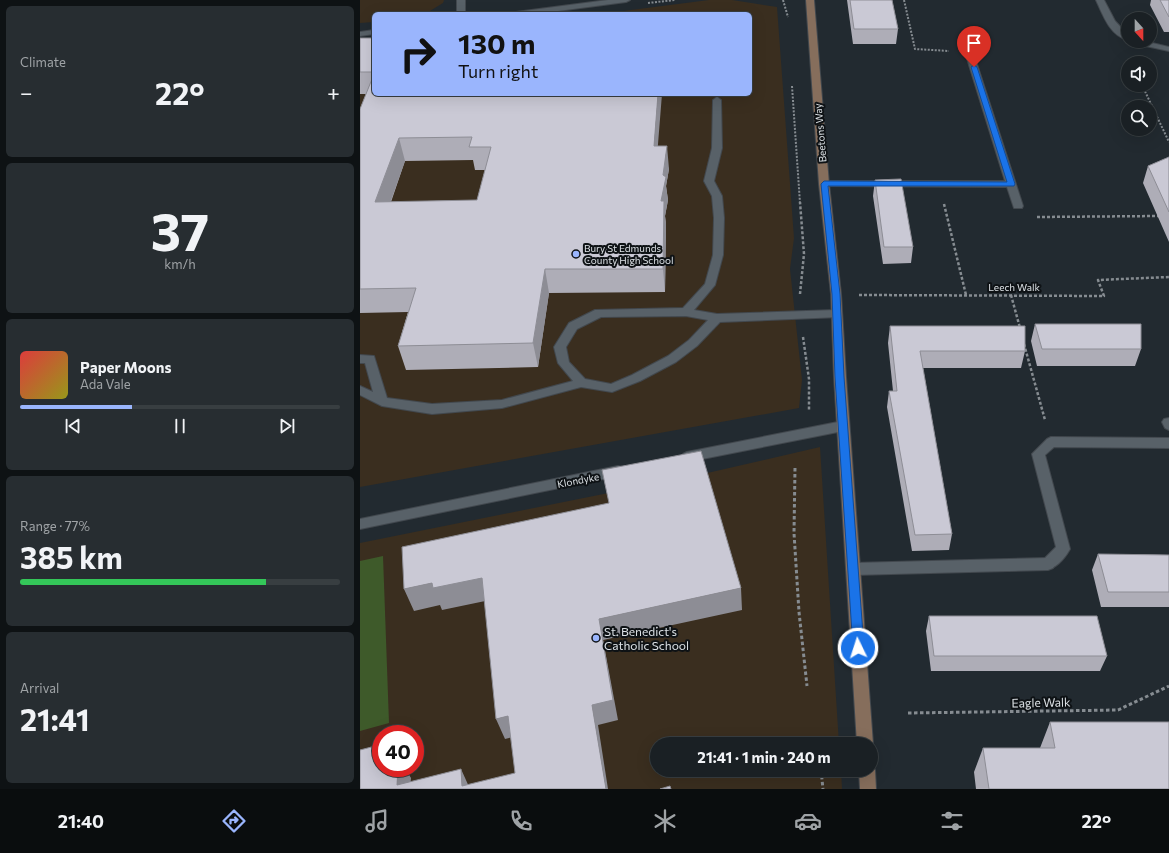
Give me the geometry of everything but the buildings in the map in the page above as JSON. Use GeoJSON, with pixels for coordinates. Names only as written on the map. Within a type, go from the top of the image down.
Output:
{"type":"FeatureCollection","features":[{"type":"Feature","properties":{"kind":"street"},"geometry":{"type":"LineString","coordinates":[[461,0],[461,12]]}},
{"type":"Feature","properties":{"kind":"street"},"geometry":{"type":"LineString","coordinates":[[532,12],[626,0]]}},
{"type":"Feature","properties":{"kind":"street","name":"Beetons Way"},"geometry":{"type":"LineString","coordinates":[[810,0],[824,184],[836,294],[843,426],[865,737]]}},
{"type":"Feature","properties":{"kind":"street"},"geometry":{"type":"LineString","coordinates":[[1100,0],[1109,21],[1116,30],[1121,33]]}},
{"type":"Feature","properties":{"kind":"street"},"geometry":{"type":"LineString","coordinates":[[360,34],[372,32]]}},
{"type":"Feature","properties":{"kind":"street"},"geometry":{"type":"LineString","coordinates":[[1157,47],[1169,48]]}},
{"type":"Feature","properties":{"kind":"street"},"geometry":{"type":"LineString","coordinates":[[969,52],[1018,206]]}},
{"type":"Feature","properties":{"kind":"street"},"geometry":{"type":"LineString","coordinates":[[686,312],[710,284],[718,255],[720,218],[717,196],[709,181],[717,148],[717,100]]}},
{"type":"Feature","properties":{"kind":"street"},"geometry":{"type":"LineString","coordinates":[[824,184],[1012,184]]}},
{"type":"Feature","properties":{"kind":"street"},"geometry":{"type":"LineString","coordinates":[[581,383],[564,363],[560,347],[573,326],[599,314],[686,312],[717,318],[836,314]]}},
{"type":"Feature","properties":{"kind":"street"},"geometry":{"type":"LineString","coordinates":[[360,390],[382,402],[432,409],[502,404],[581,383],[612,388],[636,378],[672,359],[693,343],[717,318]]}},
{"type":"Feature","properties":{"kind":"street"},"geometry":{"type":"LineString","coordinates":[[360,359],[370,360],[382,402]]}},
{"type":"Feature","properties":{"kind":"street"},"geometry":{"type":"LineString","coordinates":[[672,460],[843,426]]}},
{"type":"Feature","properties":{"kind":"street"},"geometry":{"type":"LineString","coordinates":[[853,568],[1048,564],[1063,549],[1038,454],[1051,442],[1169,443]]}},
{"type":"Feature","properties":{"kind":"street","name":"Klondyke"},"geometry":{"type":"LineString","coordinates":[[360,524],[633,468]]}},
{"type":"Feature","properties":{"kind":"street"},"geometry":{"type":"LineString","coordinates":[[867,777],[868,789]]}},
{"type":"Feature","properties":{"kind":"path"},"geometry":{"type":"LineString","coordinates":[[783,0],[788,19]]}},
{"type":"Feature","properties":{"kind":"path"},"geometry":{"type":"LineString","coordinates":[[904,0],[915,49],[969,52]]}},
{"type":"Feature","properties":{"kind":"path"},"geometry":{"type":"LineString","coordinates":[[792,80],[804,254],[800,293],[801,315],[808,379],[810,417]]}},
{"type":"Feature","properties":{"kind":"path"},"geometry":{"type":"LineString","coordinates":[[1145,92],[1169,142]]}},
{"type":"Feature","properties":{"kind":"path"},"geometry":{"type":"LineString","coordinates":[[939,184],[966,295]]}},
{"type":"Feature","properties":{"kind":"path"},"geometry":{"type":"LineString","coordinates":[[1018,206],[1023,217],[1161,216]]}},
{"type":"Feature","properties":{"kind":"path","name":"Leech Walk"},"geometry":{"type":"LineString","coordinates":[[836,294],[1104,296],[1098,280],[1169,277]]}},
{"type":"Feature","properties":{"kind":"path"},"geometry":{"type":"LineString","coordinates":[[1011,295],[1022,334]]}},
{"type":"Feature","properties":{"kind":"path"},"geometry":{"type":"LineString","coordinates":[[1024,342],[1051,442]]}},
{"type":"Feature","properties":{"kind":"path"},"geometry":{"type":"LineString","coordinates":[[795,468],[796,556],[799,612],[807,686]]}},
{"type":"Feature","properties":{"kind":"path","name":"Eagle Walk"},"geometry":{"type":"LineString","coordinates":[[908,713],[1118,710],[1169,686]]}},
{"type":"Feature","properties":{"kind":"path"},"geometry":{"type":"LineString","coordinates":[[822,777],[823,789]]}},
{"type":"Feature","properties":{"kind":"shaded area"},"geometry":{"type":"Polygon","coordinates":[[[360,0],[444,0],[443,3],[428,12],[372,12],[372,22],[360,23],[360,0]]]}},
{"type":"Feature","properties":{"kind":"shaded area","name":"Bury St Edmunds County High School"},"geometry":{"type":"Polygon","coordinates":[[[709,0],[732,0],[777,7],[794,238],[790,269],[802,380],[799,408],[360,487],[360,45],[372,87],[372,96],[752,96],[752,12],[616,12],[709,0]]]}},
{"type":"Feature","properties":{"kind":"shaded area","name":"St. Benedict's Catholic School"},"geometry":{"type":"Polygon","coordinates":[[[820,447],[839,737],[650,737],[650,777],[841,777],[842,789],[360,789],[360,543],[703,474],[820,447]]]}},
{"type":"Feature","properties":{"kind":"green space"},"geometry":{"type":"Polygon","coordinates":[[[383,556],[389,723],[372,725],[372,728],[360,731],[360,561],[383,556]]]}},
{"type":"Feature","properties":{"kind":"place","name":"Bury St Edmunds County High School"},"geometry":{"type":"Point","coordinates":[576,254]}},
{"type":"Feature","properties":{"kind":"place","name":"St. Benedict's Catholic School"},"geometry":{"type":"Point","coordinates":[596,638]}},
{"type":"Feature","properties":{"kind":"route"},"geometry":{"type":"LineString","coordinates":[[858,648],[836,314],[836,294],[824,184],[1012,184],[974,67]]}}]}
